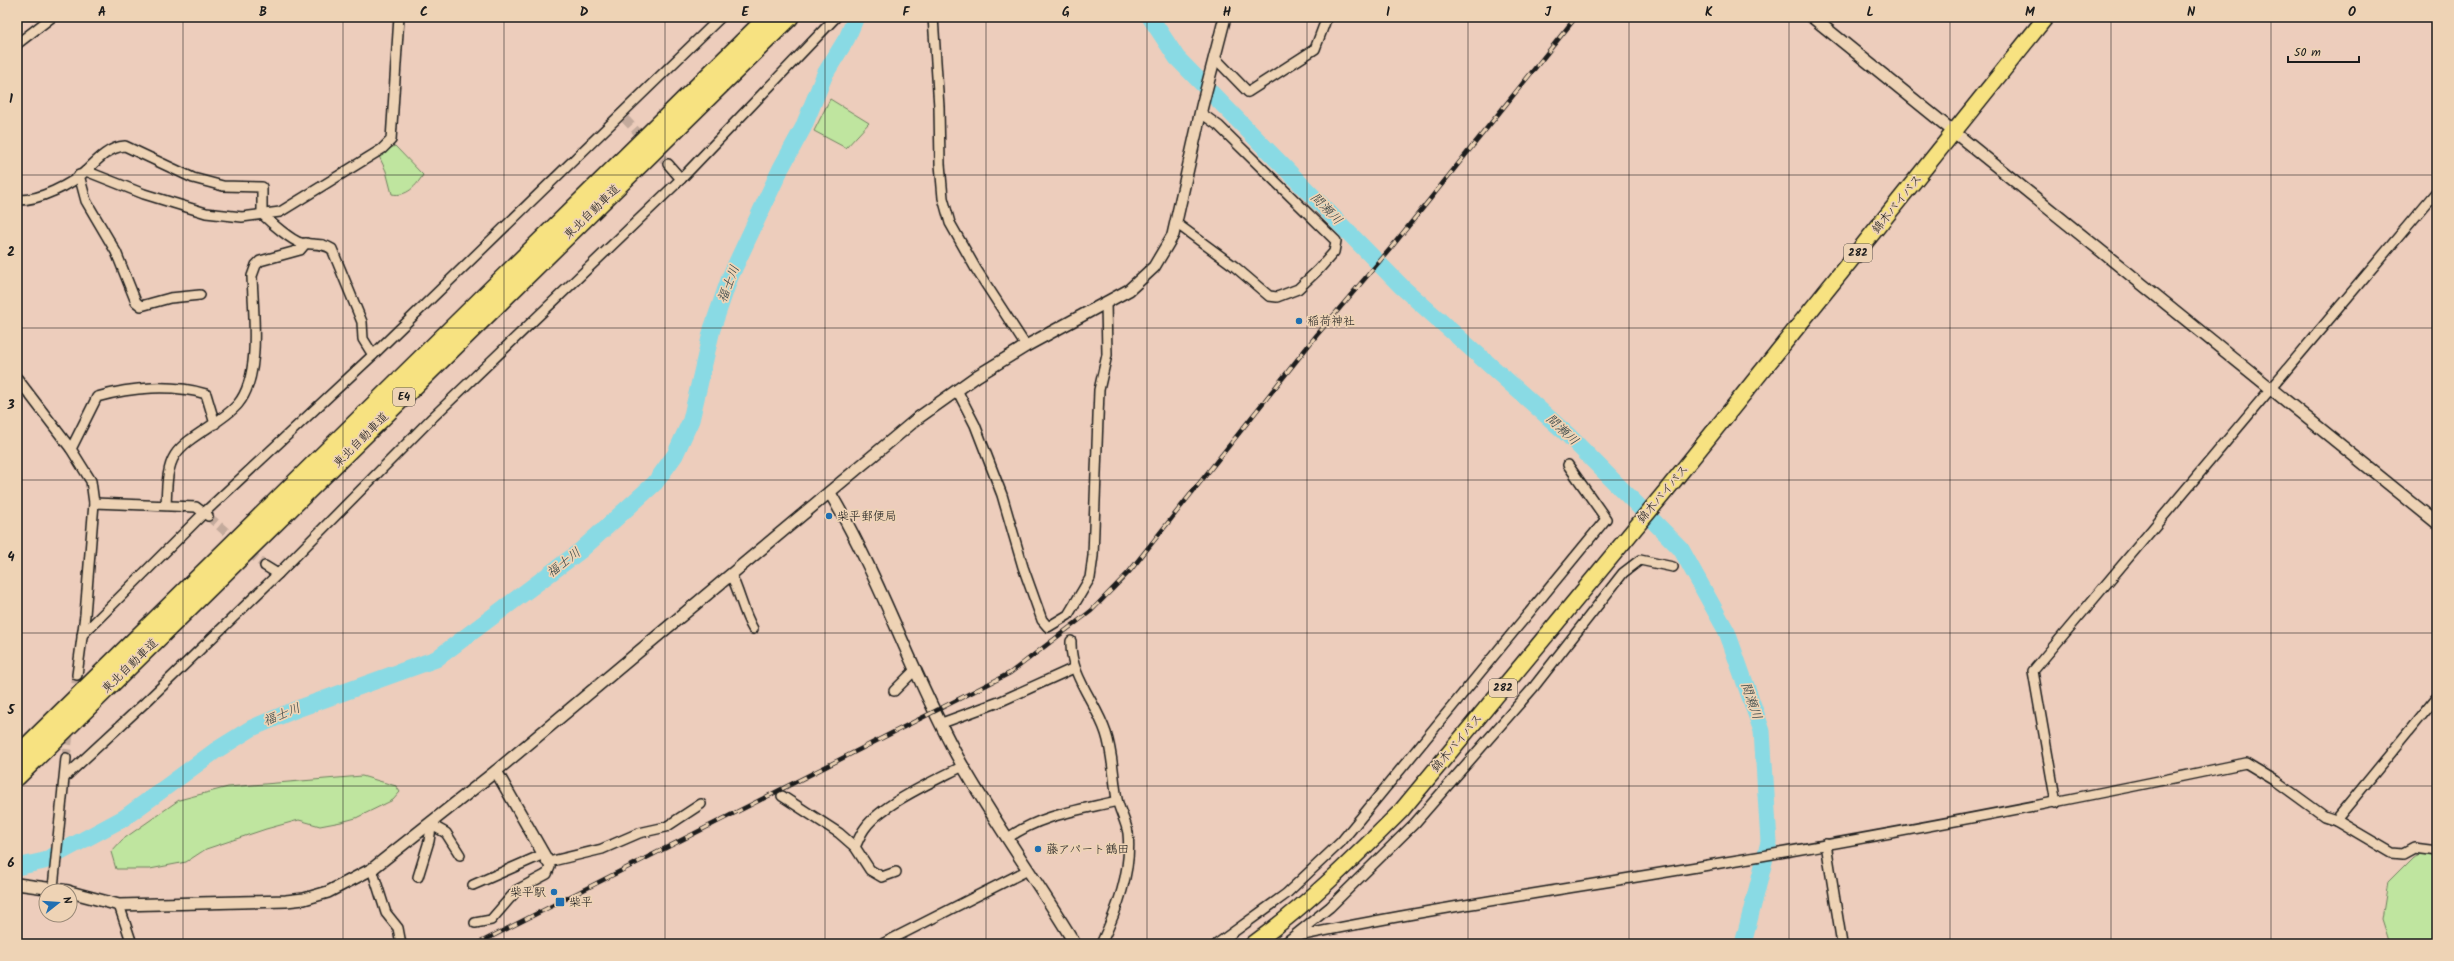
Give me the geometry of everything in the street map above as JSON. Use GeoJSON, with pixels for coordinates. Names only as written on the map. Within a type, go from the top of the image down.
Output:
{"type":"FeatureCollection","features":[{"type":"Feature","properties":{"kind":"highway","name":"東北自動車道"},"geometry":{"type":"LineString","coordinates":[[17,756],[768,17]]}},
{"type":"Feature","properties":{"kind":"highway","name":"東北自動車道"},"geometry":{"type":"LineString","coordinates":[[17,777],[790,17]]}},
{"type":"Feature","properties":{"kind":"highway","name":"錦木バイパス"},"geometry":{"type":"LineString","coordinates":[[1253,944],[1325,885],[1366,847],[1401,811],[1661,498],[2046,17]]}},
{"type":"Feature","properties":{"kind":"street"},"geometry":{"type":"LineString","coordinates":[[17,44],[52,17]]}},
{"type":"Feature","properties":{"kind":"street"},"geometry":{"type":"LineString","coordinates":[[83,173],[206,214],[242,217],[280,212],[382,149],[391,140],[399,17]]}},
{"type":"Feature","properties":{"kind":"street"},"geometry":{"type":"LineString","coordinates":[[82,635],[623,117],[721,17]]}},
{"type":"Feature","properties":{"kind":"street"},"geometry":{"type":"LineString","coordinates":[[65,777],[149,699],[278,574],[432,418],[681,179],[836,17]]}},
{"type":"Feature","properties":{"kind":"street"},"geometry":{"type":"LineString","coordinates":[[933,17],[939,107],[940,164],[944,198],[950,223],[961,245],[1026,346]]}},
{"type":"Feature","properties":{"kind":"street"},"geometry":{"type":"LineString","coordinates":[[78,894],[119,905],[304,899],[328,892],[372,869],[496,771],[918,418],[956,390],[1026,346],[1129,290],[1154,268],[1167,249],[1176,223],[1201,109],[1225,17]]}},
{"type":"Feature","properties":{"kind":"street"},"geometry":{"type":"LineString","coordinates":[[1214,57],[1248,92],[1315,49],[1327,17]]}},
{"type":"Feature","properties":{"kind":"street"},"geometry":{"type":"LineString","coordinates":[[1812,17],[2437,523]]}},
{"type":"Feature","properties":{"kind":"street"},"geometry":{"type":"LineString","coordinates":[[1176,223],[1234,266],[1269,296],[1277,298],[1298,289],[1334,252],[1336,241],[1201,109]]}},
{"type":"Feature","properties":{"kind":"street"},"geometry":{"type":"LineString","coordinates":[[17,200],[31,200],[55,190],[83,173],[94,161],[116,147],[125,146],[193,178],[223,186],[262,187],[262,214]]}},
{"type":"Feature","properties":{"kind":"street"},"geometry":{"type":"LineString","coordinates":[[668,164],[681,179]]}},
{"type":"Feature","properties":{"kind":"street"},"geometry":{"type":"LineString","coordinates":[[83,173],[86,201],[116,252],[136,302],[141,306],[170,298],[200,295]]}},
{"type":"Feature","properties":{"kind":"street"},"geometry":{"type":"LineString","coordinates":[[2056,803],[2033,671],[2437,191]]}},
{"type":"Feature","properties":{"kind":"street"},"geometry":{"type":"LineString","coordinates":[[262,214],[300,242],[326,245],[332,249],[362,322],[363,339],[373,355]]}},
{"type":"Feature","properties":{"kind":"street"},"geometry":{"type":"LineString","coordinates":[[166,505],[169,473],[174,456],[180,449],[215,424],[239,403],[254,359],[252,276],[256,265],[260,261],[300,250],[306,243]]}},
{"type":"Feature","properties":{"kind":"street"},"geometry":{"type":"LineString","coordinates":[[956,390],[975,425],[1002,495],[1023,567],[1042,620],[1048,627],[1068,615],[1090,578],[1093,556],[1100,390],[1107,355],[1106,302]]}},
{"type":"Feature","properties":{"kind":"street"},"geometry":{"type":"LineString","coordinates":[[17,378],[71,449],[91,481],[94,503],[77,675]]}},
{"type":"Feature","properties":{"kind":"street"},"geometry":{"type":"LineString","coordinates":[[71,449],[97,397],[144,388],[187,388],[206,394],[215,424]]}},
{"type":"Feature","properties":{"kind":"street"},"geometry":{"type":"LineString","coordinates":[[1217,944],[1286,894],[1341,842],[1606,519],[1568,465]]}},
{"type":"Feature","properties":{"kind":"street"},"geometry":{"type":"LineString","coordinates":[[830,493],[865,555],[916,670],[963,766],[1075,944]]}},
{"type":"Feature","properties":{"kind":"street"},"geometry":{"type":"LineString","coordinates":[[94,503],[196,507],[207,514]]}},
{"type":"Feature","properties":{"kind":"street"},"geometry":{"type":"LineString","coordinates":[[1284,944],[1330,907],[1415,823],[1533,688],[1623,573],[1640,560],[1673,567]]}},
{"type":"Feature","properties":{"kind":"street"},"geometry":{"type":"LineString","coordinates":[[265,566],[278,574]]}},
{"type":"Feature","properties":{"kind":"street"},"geometry":{"type":"LineString","coordinates":[[732,575],[740,592],[746,617],[753,629]]}},
{"type":"Feature","properties":{"kind":"street"},"geometry":{"type":"LineString","coordinates":[[1071,640],[1070,656],[1074,668],[1106,732],[1117,800],[1128,832],[1128,867],[1113,920],[1101,944]]}},
{"type":"Feature","properties":{"kind":"street"},"geometry":{"type":"LineString","coordinates":[[942,724],[999,702],[1074,668]]}},
{"type":"Feature","properties":{"kind":"street"},"geometry":{"type":"LineString","coordinates":[[894,691],[916,670]]}},
{"type":"Feature","properties":{"kind":"street"},"geometry":{"type":"LineString","coordinates":[[2336,820],[2437,697]]}},
{"type":"Feature","properties":{"kind":"street"},"geometry":{"type":"LineString","coordinates":[[54,883],[56,869],[56,846],[66,758]]}},
{"type":"Feature","properties":{"kind":"street"},"geometry":{"type":"LineString","coordinates":[[1294,936],[1384,918],[1727,862],[2056,803],[2246,763],[2324,816],[2336,820],[2392,853],[2403,854],[2414,848],[2437,851]]}},
{"type":"Feature","properties":{"kind":"street"},"geometry":{"type":"LineString","coordinates":[[855,847],[865,827],[882,812],[963,766]]}},
{"type":"Feature","properties":{"kind":"street"},"geometry":{"type":"LineString","coordinates":[[475,923],[491,920],[517,890],[547,874],[550,867],[496,771]]}},
{"type":"Feature","properties":{"kind":"street"},"geometry":{"type":"LineString","coordinates":[[782,796],[839,833],[855,847],[870,870],[882,877],[896,872]]}},
{"type":"Feature","properties":{"kind":"street"},"geometry":{"type":"LineString","coordinates":[[1008,838],[1021,829],[1048,817],[1117,800]]}},
{"type":"Feature","properties":{"kind":"street"},"geometry":{"type":"LineString","coordinates":[[473,885],[546,858],[602,849],[639,833],[666,827],[702,804]]}},
{"type":"Feature","properties":{"kind":"street"},"geometry":{"type":"LineString","coordinates":[[432,821],[437,828],[446,833],[460,855]]}},
{"type":"Feature","properties":{"kind":"street"},"geometry":{"type":"LineString","coordinates":[[418,877],[429,841],[432,821]]}},
{"type":"Feature","properties":{"kind":"street"},"geometry":{"type":"LineString","coordinates":[[1826,844],[1842,944]]}},
{"type":"Feature","properties":{"kind":"street"},"geometry":{"type":"LineString","coordinates":[[372,869],[386,913],[398,928],[401,944]]}},
{"type":"Feature","properties":{"kind":"street"},"geometry":{"type":"LineString","coordinates":[[882,944],[1028,870]]}},
{"type":"Feature","properties":{"kind":"street"},"geometry":{"type":"LineString","coordinates":[[17,884],[38,889]]}},
{"type":"Feature","properties":{"kind":"street"},"geometry":{"type":"LineString","coordinates":[[119,905],[132,944]]}},
{"type":"Feature","properties":{"kind":"green space"},"geometry":{"type":"Polygon","coordinates":[[[830,99],[869,123],[846,148],[814,131],[830,99]]]}},
{"type":"Feature","properties":{"kind":"green space"},"geometry":{"type":"Polygon","coordinates":[[[395,146],[423,175],[410,190],[402,194],[392,194],[386,171],[378,154],[395,146]]]}},
{"type":"Feature","properties":{"kind":"green space"},"geometry":{"type":"Polygon","coordinates":[[[362,776],[396,786],[400,792],[393,800],[356,818],[320,826],[299,820],[266,829],[206,849],[186,862],[150,869],[116,869],[111,852],[122,840],[179,800],[228,787],[362,776]]]}},
{"type":"Feature","properties":{"kind":"green space"},"geometry":{"type":"Polygon","coordinates":[[[2428,851],[2437,855],[2437,944],[2390,944],[2382,919],[2388,882],[2413,857],[2428,851]]]}},
{"type":"Feature","properties":{"kind":"waterway","name":"福士川"},"geometry":{"type":"LineString","coordinates":[[17,867],[44,861],[124,818],[215,751],[252,728],[297,709],[436,659],[580,551],[655,483],[675,455],[691,420],[712,329],[730,277],[781,168],[803,128],[825,74],[847,38],[856,17]]}},
{"type":"Feature","properties":{"kind":"waterway","name":"間瀬川"},"geometry":{"type":"LineString","coordinates":[[1150,17],[1177,58],[1402,287],[1567,434],[1681,549],[1727,632],[1762,731],[1769,842],[1743,944]]}},
{"type":"Feature","properties":{"kind":"tunnel"},"geometry":{"type":"LineString","coordinates":[[625,119],[668,164]]}},
{"type":"Feature","properties":{"kind":"tunnel"},"geometry":{"type":"LineString","coordinates":[[209,517],[265,566]]}},
{"type":"Feature","properties":{"kind":"tunnel"},"geometry":{"type":"LineString","coordinates":[[74,697],[77,675]]}},
{"type":"Feature","properties":{"kind":"tunnel"},"geometry":{"type":"LineString","coordinates":[[66,758],[70,726]]}},
{"type":"Feature","properties":{"kind":"railway"},"geometry":{"type":"LineString","coordinates":[[477,944],[1010,673],[1091,611],[1129,572],[1316,336],[1390,249],[1576,17]]}},
{"type":"Feature","properties":{"kind":"place","name":"稲荷神社"},"geometry":{"type":"Point","coordinates":[1299,321]}},
{"type":"Feature","properties":{"kind":"place","name":"柴平郵便局"},"geometry":{"type":"Point","coordinates":[829,516]}},
{"type":"Feature","properties":{"kind":"place","name":"藤アパート鶴田"},"geometry":{"type":"Point","coordinates":[1038,849]}},
{"type":"Feature","properties":{"kind":"place","name":"柴平駅"},"geometry":{"type":"Point","coordinates":[554,892]}},
{"type":"Feature","properties":{"kind":"place","name":"柴平"},"geometry":{"type":"Point","coordinates":[560,902]}}]}
